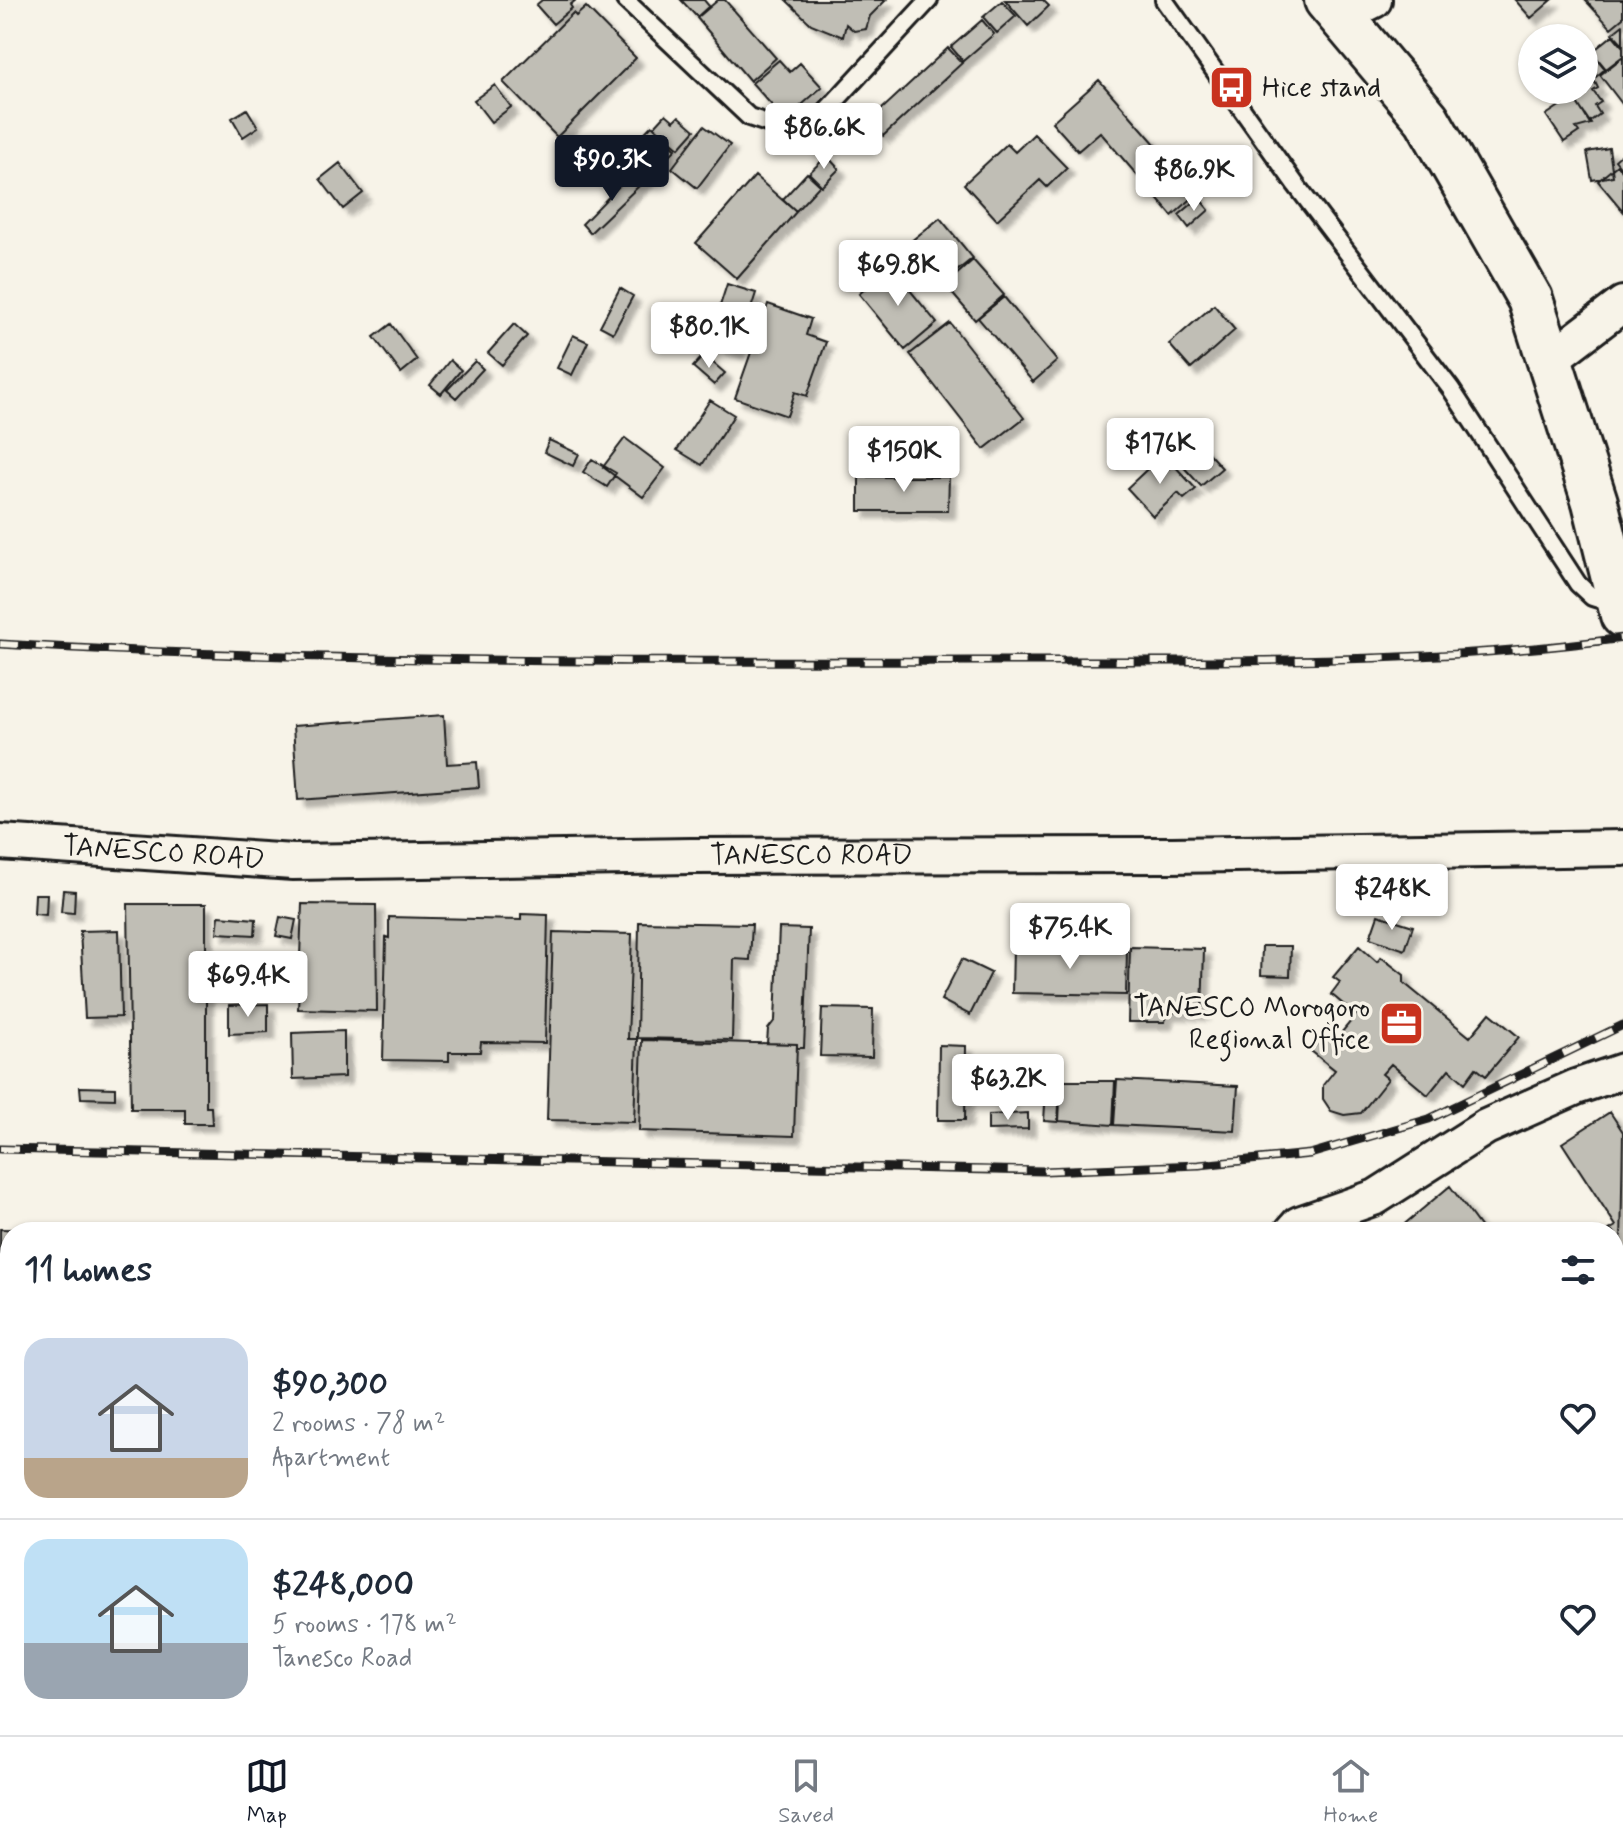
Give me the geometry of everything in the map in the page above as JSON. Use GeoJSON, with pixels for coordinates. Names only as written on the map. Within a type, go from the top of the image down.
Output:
{"type":"FeatureCollection","features":[{"type":"Feature","properties":{"kind":"main road"},"geometry":{"type":"LineString","coordinates":[[1347,5],[1434,131],[1530,299],[1595,502],[1621,610]]}},
{"type":"Feature","properties":{"kind":"street"},"geometry":{"type":"LineString","coordinates":[[1548,361],[1623,304]]}},
{"type":"Feature","properties":{"kind":"street","name":"TANESCO ROAD"},"geometry":{"type":"LineString","coordinates":[[0,842],[293,862],[1623,848]]}},
{"type":"Feature","properties":{"kind":"street"},"geometry":{"type":"LineString","coordinates":[[1305,1222],[1376,1197],[1486,1127],[1562,1093],[1623,1071]]}},
{"type":"Feature","properties":{"kind":"lane"},"geometry":{"type":"LineString","coordinates":[[625,0],[749,117],[788,130],[806,130],[929,0]]}},
{"type":"Feature","properties":{"kind":"lane"},"geometry":{"type":"LineString","coordinates":[[1164,0],[1296,185],[1451,389],[1578,584],[1605,604],[1621,610]]}},
{"type":"Feature","properties":{"kind":"building"},"geometry":{"type":"Polygon","coordinates":[[[542,0],[576,0],[570,5],[572,8],[553,24],[536,5],[542,0]]]}},
{"type":"Feature","properties":{"kind":"building"},"geometry":{"type":"Polygon","coordinates":[[[681,0],[704,0],[709,6],[697,17],[681,0]]]}},
{"type":"Feature","properties":{"kind":"building"},"geometry":{"type":"Polygon","coordinates":[[[718,0],[725,0],[776,58],[750,81],[697,18],[718,0]]]}},
{"type":"Feature","properties":{"kind":"building"},"geometry":{"type":"Polygon","coordinates":[[[786,0],[886,0],[870,16],[866,29],[854,31],[846,24],[843,37],[811,24],[786,0]]]}},
{"type":"Feature","properties":{"kind":"building"},"geometry":{"type":"Polygon","coordinates":[[[1005,0],[1043,0],[1049,6],[1028,26],[1005,0]]]}},
{"type":"Feature","properties":{"kind":"building"},"geometry":{"type":"Polygon","coordinates":[[[1515,0],[1552,0],[1531,18],[1515,0]]]}},
{"type":"Feature","properties":{"kind":"building"},"geometry":{"type":"Polygon","coordinates":[[[1585,0],[1623,0],[1623,18],[1611,28],[1585,0]]]}},
{"type":"Feature","properties":{"kind":"building"},"geometry":{"type":"Polygon","coordinates":[[[1002,1],[1016,16],[997,33],[983,17],[1002,1]]]}},
{"type":"Feature","properties":{"kind":"building"},"geometry":{"type":"Polygon","coordinates":[[[586,7],[636,58],[557,137],[503,82],[573,13],[576,16],[586,7]]]}},
{"type":"Feature","properties":{"kind":"building"},"geometry":{"type":"Polygon","coordinates":[[[982,20],[994,34],[963,61],[951,47],[982,20]]]}},
{"type":"Feature","properties":{"kind":"building"},"geometry":{"type":"Polygon","coordinates":[[[1623,25],[1623,44],[1613,33],[1623,25]]]}},
{"type":"Feature","properties":{"kind":"building"},"geometry":{"type":"Polygon","coordinates":[[[1613,35],[1623,47],[1623,56],[1606,69],[1598,59],[1598,47],[1613,35]]]}},
{"type":"Feature","properties":{"kind":"building"},"geometry":{"type":"Polygon","coordinates":[[[948,48],[962,63],[883,136],[869,121],[948,48]]]}},
{"type":"Feature","properties":{"kind":"building"},"geometry":{"type":"Polygon","coordinates":[[[1623,57],[1623,105],[1600,75],[1623,57]]]}},
{"type":"Feature","properties":{"kind":"building"},"geometry":{"type":"Polygon","coordinates":[[[779,60],[790,72],[800,63],[822,87],[794,112],[776,110],[752,83],[779,60]]]}},
{"type":"Feature","properties":{"kind":"building"},"geometry":{"type":"Polygon","coordinates":[[[1598,60],[1605,69],[1598,75],[1598,60]]]}},
{"type":"Feature","properties":{"kind":"building"},"geometry":{"type":"Polygon","coordinates":[[[1099,80],[1198,193],[1172,216],[1100,132],[1078,151],[1052,122],[1099,80]]]}},
{"type":"Feature","properties":{"kind":"building"},"geometry":{"type":"Polygon","coordinates":[[[495,85],[511,107],[491,122],[474,100],[495,85]]]}},
{"type":"Feature","properties":{"kind":"building"},"geometry":{"type":"Polygon","coordinates":[[[1562,104],[1578,104],[1591,124],[1576,128],[1579,132],[1564,142],[1546,115],[1562,104]]]}},
{"type":"Feature","properties":{"kind":"building"},"geometry":{"type":"Polygon","coordinates":[[[1578,104],[1598,104],[1595,106],[1600,114],[1589,122],[1578,104]]]}},
{"type":"Feature","properties":{"kind":"building"},"geometry":{"type":"Polygon","coordinates":[[[247,109],[258,127],[243,137],[232,118],[247,109]]]}},
{"type":"Feature","properties":{"kind":"building"},"geometry":{"type":"Polygon","coordinates":[[[666,114],[674,121],[679,116],[695,130],[679,148],[654,127],[666,114]]]}},
{"type":"Feature","properties":{"kind":"building"},"geometry":{"type":"Polygon","coordinates":[[[652,125],[676,149],[643,182],[619,159],[652,125]]]}},
{"type":"Feature","properties":{"kind":"building"},"geometry":{"type":"Polygon","coordinates":[[[704,126],[730,145],[697,188],[672,168],[704,126]]]}},
{"type":"Feature","properties":{"kind":"building"},"geometry":{"type":"Polygon","coordinates":[[[1034,134],[1067,168],[1047,187],[1040,180],[997,220],[964,184],[1007,144],[1015,152],[1034,134]]]}},
{"type":"Feature","properties":{"kind":"building"},"geometry":{"type":"Polygon","coordinates":[[[1609,148],[1613,176],[1592,180],[1587,152],[1609,148]]]}},
{"type":"Feature","properties":{"kind":"building"},"geometry":{"type":"Polygon","coordinates":[[[1623,153],[1623,170],[1615,160],[1623,153]]]}},
{"type":"Feature","properties":{"kind":"building"},"geometry":{"type":"Polygon","coordinates":[[[827,156],[839,169],[822,186],[809,173],[827,156]]]}},
{"type":"Feature","properties":{"kind":"building"},"geometry":{"type":"Polygon","coordinates":[[[340,163],[363,193],[343,209],[320,179],[340,163]]]}},
{"type":"Feature","properties":{"kind":"building"},"geometry":{"type":"Polygon","coordinates":[[[1617,165],[1623,172],[1623,211],[1598,181],[1617,165]]]}},
{"type":"Feature","properties":{"kind":"building"},"geometry":{"type":"Polygon","coordinates":[[[807,173],[820,185],[796,211],[783,199],[807,173]]]}},
{"type":"Feature","properties":{"kind":"building"},"geometry":{"type":"Polygon","coordinates":[[[631,174],[641,184],[590,233],[582,224],[631,174]]]}},
{"type":"Feature","properties":{"kind":"building"},"geometry":{"type":"Polygon","coordinates":[[[755,176],[796,212],[737,279],[696,243],[755,176]]]}},
{"type":"Feature","properties":{"kind":"building"},"geometry":{"type":"Polygon","coordinates":[[[1199,198],[1209,210],[1189,228],[1179,215],[1199,198]]]}},
{"type":"Feature","properties":{"kind":"building"},"geometry":{"type":"Polygon","coordinates":[[[940,218],[973,258],[943,282],[910,242],[940,218]]]}},
{"type":"Feature","properties":{"kind":"building"},"geometry":{"type":"Polygon","coordinates":[[[973,260],[1004,295],[975,320],[945,285],[973,260]]]}},
{"type":"Feature","properties":{"kind":"building"},"geometry":{"type":"Polygon","coordinates":[[[891,267],[937,323],[905,350],[859,294],[891,267]]]}},
{"type":"Feature","properties":{"kind":"building"},"geometry":{"type":"Polygon","coordinates":[[[727,284],[756,293],[737,352],[708,343],[727,284]]]}},
{"type":"Feature","properties":{"kind":"building"},"geometry":{"type":"Polygon","coordinates":[[[620,288],[633,296],[613,333],[600,326],[620,288]]]}},
{"type":"Feature","properties":{"kind":"building"},"geometry":{"type":"Polygon","coordinates":[[[1004,297],[1057,361],[1033,382],[978,318],[1004,297]]]}},
{"type":"Feature","properties":{"kind":"building"},"geometry":{"type":"Polygon","coordinates":[[[768,304],[811,319],[806,335],[826,342],[807,396],[795,392],[787,416],[735,398],[768,304]]]}},
{"type":"Feature","properties":{"kind":"building"},"geometry":{"type":"Polygon","coordinates":[[[1214,305],[1235,330],[1191,369],[1169,344],[1214,305]]]}},
{"type":"Feature","properties":{"kind":"building"},"geometry":{"type":"Polygon","coordinates":[[[950,323],[1024,418],[984,449],[910,354],[950,323]]]}},
{"type":"Feature","properties":{"kind":"building"},"geometry":{"type":"Polygon","coordinates":[[[391,324],[417,360],[401,373],[374,337],[391,324]]]}},
{"type":"Feature","properties":{"kind":"building"},"geometry":{"type":"Polygon","coordinates":[[[514,324],[527,336],[502,365],[488,353],[514,324]]]}},
{"type":"Feature","properties":{"kind":"building"},"geometry":{"type":"Polygon","coordinates":[[[573,335],[588,342],[572,375],[557,368],[573,335]]]}},
{"type":"Feature","properties":{"kind":"building"},"geometry":{"type":"Polygon","coordinates":[[[704,355],[725,373],[714,385],[693,367],[704,355]]]}},
{"type":"Feature","properties":{"kind":"building"},"geometry":{"type":"Polygon","coordinates":[[[450,360],[461,370],[441,394],[430,385],[450,360]]]}},
{"type":"Feature","properties":{"kind":"building"},"geometry":{"type":"Polygon","coordinates":[[[475,361],[483,369],[456,398],[447,390],[475,361]]]}},
{"type":"Feature","properties":{"kind":"building"},"geometry":{"type":"Polygon","coordinates":[[[710,400],[734,415],[702,465],[677,450],[710,400]]]}},
{"type":"Feature","properties":{"kind":"building"},"geometry":{"type":"Polygon","coordinates":[[[1188,431],[1222,468],[1201,486],[1168,450],[1188,431]]]}},
{"type":"Feature","properties":{"kind":"building"},"geometry":{"type":"Polygon","coordinates":[[[625,438],[665,468],[643,497],[603,467],[625,438]]]}},
{"type":"Feature","properties":{"kind":"building"},"geometry":{"type":"Polygon","coordinates":[[[549,440],[579,454],[573,466],[544,452],[549,440]]]}},
{"type":"Feature","properties":{"kind":"building"},"geometry":{"type":"Polygon","coordinates":[[[1159,458],[1169,468],[1173,464],[1196,489],[1184,499],[1178,493],[1153,516],[1127,488],[1159,458]]]}},
{"type":"Feature","properties":{"kind":"building"},"geometry":{"type":"Polygon","coordinates":[[[592,459],[616,473],[607,487],[583,472],[592,459]]]}},
{"type":"Feature","properties":{"kind":"building"},"geometry":{"type":"Polygon","coordinates":[[[859,477],[949,477],[948,511],[859,511],[859,477]]]}},
{"type":"Feature","properties":{"kind":"building"},"geometry":{"type":"Polygon","coordinates":[[[444,715],[447,764],[477,762],[479,787],[298,800],[293,726],[444,715]]]}},
{"type":"Feature","properties":{"kind":"building"},"geometry":{"type":"Polygon","coordinates":[[[63,890],[75,891],[74,913],[61,912],[63,890]]]}},
{"type":"Feature","properties":{"kind":"building"},"geometry":{"type":"Polygon","coordinates":[[[35,894],[47,894],[46,915],[34,914],[35,894]]]}},
{"type":"Feature","properties":{"kind":"building"},"geometry":{"type":"Polygon","coordinates":[[[128,904],[206,904],[206,1107],[211,1107],[212,1124],[185,1124],[185,1109],[131,1109],[128,904]]]}},
{"type":"Feature","properties":{"kind":"building"},"geometry":{"type":"Polygon","coordinates":[[[302,904],[376,905],[377,1011],[298,1009],[302,904]]]}},
{"type":"Feature","properties":{"kind":"building"},"geometry":{"type":"Polygon","coordinates":[[[521,914],[548,915],[545,1043],[481,1042],[480,1052],[449,1052],[449,1061],[383,1060],[389,917],[521,920],[521,914]]]}},
{"type":"Feature","properties":{"kind":"building"},"geometry":{"type":"Polygon","coordinates":[[[1378,915],[1413,926],[1405,950],[1370,938],[1378,915]]]}},
{"type":"Feature","properties":{"kind":"building"},"geometry":{"type":"Polygon","coordinates":[[[219,916],[256,919],[255,935],[217,933],[219,916]]]}},
{"type":"Feature","properties":{"kind":"building"},"geometry":{"type":"Polygon","coordinates":[[[280,917],[296,920],[292,939],[276,936],[280,917]]]}},
{"type":"Feature","properties":{"kind":"building"},"geometry":{"type":"Polygon","coordinates":[[[639,922],[752,924],[750,960],[734,959],[732,1040],[637,1038],[639,922]]]}},
{"type":"Feature","properties":{"kind":"building"},"geometry":{"type":"Polygon","coordinates":[[[779,928],[809,929],[804,1048],[797,1048],[797,1044],[767,1043],[768,1029],[775,1020],[779,928]]]}},
{"type":"Feature","properties":{"kind":"building"},"geometry":{"type":"Polygon","coordinates":[[[119,930],[121,1017],[85,1018],[80,931],[119,930]]]}},
{"type":"Feature","properties":{"kind":"building"},"geometry":{"type":"Polygon","coordinates":[[[553,932],[632,934],[628,1039],[637,1039],[634,1122],[547,1120],[553,932]]]}},
{"type":"Feature","properties":{"kind":"building"},"geometry":{"type":"Polygon","coordinates":[[[1262,946],[1291,946],[1290,976],[1261,975],[1262,946]]]}},
{"type":"Feature","properties":{"kind":"building"},"geometry":{"type":"Polygon","coordinates":[[[1359,946],[1377,962],[1381,957],[1404,975],[1404,983],[1470,1037],[1490,1013],[1519,1037],[1486,1076],[1476,1068],[1465,1083],[1449,1069],[1428,1095],[1391,1064],[1382,1074],[1388,1079],[1361,1113],[1344,1115],[1331,1111],[1323,1099],[1323,1085],[1335,1070],[1311,1051],[1324,1034],[1337,1038],[1356,1015],[1331,994],[1340,982],[1333,977],[1359,946]]]}},
{"type":"Feature","properties":{"kind":"building"},"geometry":{"type":"Polygon","coordinates":[[[1013,947],[1127,949],[1126,995],[1012,993],[1013,947]]]}},
{"type":"Feature","properties":{"kind":"building"},"geometry":{"type":"Polygon","coordinates":[[[1130,947],[1204,949],[1202,1013],[1166,1012],[1165,1022],[1128,1022],[1130,947]]]}},
{"type":"Feature","properties":{"kind":"building"},"geometry":{"type":"Polygon","coordinates":[[[962,959],[991,973],[970,1015],[941,1000],[962,959]]]}},
{"type":"Feature","properties":{"kind":"building"},"geometry":{"type":"Polygon","coordinates":[[[268,1004],[268,1032],[229,1034],[229,1005],[268,1004]]]}},
{"type":"Feature","properties":{"kind":"building"},"geometry":{"type":"Polygon","coordinates":[[[822,1008],[873,1009],[872,1057],[820,1056],[822,1008]]]}},
{"type":"Feature","properties":{"kind":"building"},"geometry":{"type":"Polygon","coordinates":[[[344,1031],[344,1077],[293,1079],[292,1033],[344,1031]]]}},
{"type":"Feature","properties":{"kind":"building"},"geometry":{"type":"Polygon","coordinates":[[[642,1040],[797,1044],[794,1136],[639,1131],[642,1040]]]}},
{"type":"Feature","properties":{"kind":"building"},"geometry":{"type":"Polygon","coordinates":[[[939,1045],[966,1046],[965,1120],[938,1120],[939,1045]]]}},
{"type":"Feature","properties":{"kind":"building"},"geometry":{"type":"Polygon","coordinates":[[[1117,1080],[1238,1086],[1235,1131],[1114,1125],[1117,1080]]]}},
{"type":"Feature","properties":{"kind":"building"},"geometry":{"type":"Polygon","coordinates":[[[1061,1081],[1115,1081],[1113,1125],[1059,1121],[1061,1081]]]}},
{"type":"Feature","properties":{"kind":"building"},"geometry":{"type":"Polygon","coordinates":[[[80,1087],[115,1088],[115,1099],[81,1098],[80,1087]]]}},
{"type":"Feature","properties":{"kind":"building"},"geometry":{"type":"Polygon","coordinates":[[[1046,1088],[1060,1089],[1058,1122],[1044,1121],[1046,1088]]]}},
{"type":"Feature","properties":{"kind":"building"},"geometry":{"type":"Polygon","coordinates":[[[1610,1112],[1623,1132],[1621,1222],[1613,1222],[1562,1143],[1610,1112]]]}},
{"type":"Feature","properties":{"kind":"building"},"geometry":{"type":"Polygon","coordinates":[[[1028,1113],[1028,1129],[988,1130],[988,1115],[1028,1113]]]}},
{"type":"Feature","properties":{"kind":"building"},"geometry":{"type":"Polygon","coordinates":[[[1450,1186],[1477,1222],[1407,1222],[1450,1186]]]}},
{"type":"Feature","properties":{"kind":"railway"},"geometry":{"type":"LineString","coordinates":[[0,644],[242,655],[485,660],[1216,661],[1462,654],[1623,638]]}},
{"type":"Feature","properties":{"kind":"railway"},"geometry":{"type":"LineString","coordinates":[[0,1149],[1044,1171],[1199,1165],[1310,1154],[1429,1119],[1623,1025]]}},
{"type":"Feature","properties":{"kind":"place","name":"Hice stand"},"geometry":{"type":"Point","coordinates":[1231,88]}},
{"type":"Feature","properties":{"kind":"place","name":"TANESCO Morogoro Regional Office"},"geometry":{"type":"Point","coordinates":[1401,1024]}}]}
